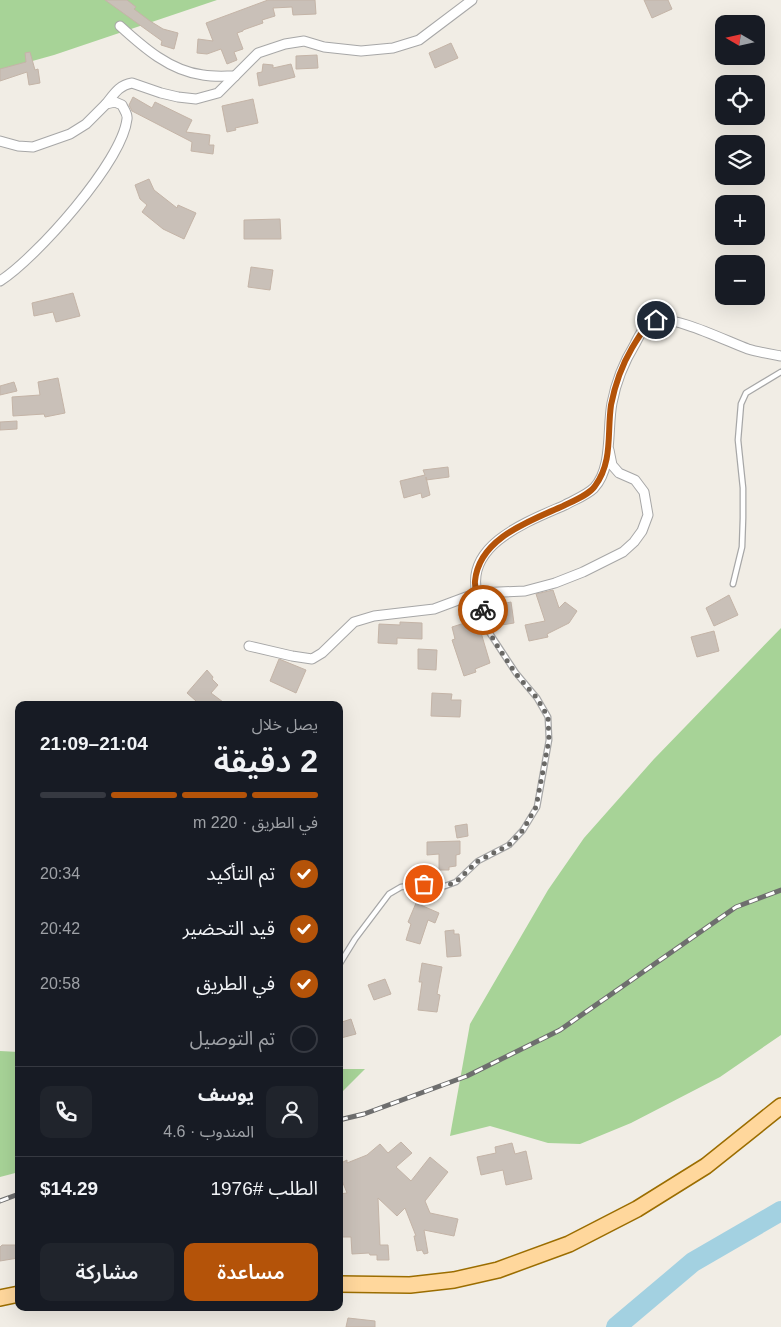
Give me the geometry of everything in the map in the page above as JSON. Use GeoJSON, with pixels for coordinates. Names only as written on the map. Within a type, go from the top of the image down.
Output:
{"type":"FeatureCollection","features":[{"type":"Feature","properties":{"kind":"main road"},"geometry":{"type":"LineString","coordinates":[[343,1284],[410,1285],[454,1280],[498,1270],[569,1244],[637,1209],[706,1166],[781,1106]]}},
{"type":"Feature","properties":{"kind":"main road"},"geometry":{"type":"LineString","coordinates":[[0,1298],[15,1295]]}},
{"type":"Feature","properties":{"kind":"street"},"geometry":{"type":"LineString","coordinates":[[0,141],[18,146],[33,147],[70,134],[86,124],[124,84],[132,83],[160,93],[196,99],[218,93],[258,53],[285,44],[304,41],[324,47],[361,51],[393,48],[418,40],[472,0]]}},
{"type":"Feature","properties":{"kind":"street"},"geometry":{"type":"LineString","coordinates":[[120,26],[147,51],[178,67],[202,75],[235,76]]}},
{"type":"Feature","properties":{"kind":"street"},"geometry":{"type":"LineString","coordinates":[[0,281],[13,273],[31,257],[58,227],[85,194],[113,154],[125,130],[128,117],[122,105],[115,102],[106,104]]}},
{"type":"Feature","properties":{"kind":"street"},"geometry":{"type":"LineString","coordinates":[[477,594],[475,583],[478,566],[489,549],[511,531],[577,499],[594,488],[603,472],[609,450],[612,405],[616,384],[626,358],[645,326],[656,320],[670,320],[748,349],[781,356]]}},
{"type":"Feature","properties":{"kind":"street"},"geometry":{"type":"LineString","coordinates":[[249,646],[292,656],[312,658],[322,653],[354,622],[374,616],[434,609],[477,594],[525,591],[555,583],[583,572],[623,552],[634,542],[642,530],[648,514],[644,492],[635,480],[619,473],[612,465],[609,450]]}},
{"type":"Feature","properties":{"kind":"lane"},"geometry":{"type":"LineString","coordinates":[[733,584],[742,547],[744,518],[738,440],[741,404],[746,392],[781,372]]}},
{"type":"Feature","properties":{"kind":"lane"},"geometry":{"type":"LineString","coordinates":[[343,958],[354,939],[389,894],[401,887],[424,884],[445,886],[456,882],[478,861],[509,845],[523,830],[536,807],[549,740],[548,717],[537,698],[516,674],[489,632],[477,594]]}},
{"type":"Feature","properties":{"kind":"green space"},"geometry":{"type":"Polygon","coordinates":[[[0,0],[217,0],[54,55],[0,70],[0,0]]]}},
{"type":"Feature","properties":{"kind":"green space"},"geometry":{"type":"Polygon","coordinates":[[[781,628],[781,1035],[720,1077],[631,1123],[580,1144],[548,1143],[490,1126],[450,1136],[470,1024],[548,890],[584,838],[654,759],[781,628]]]}},
{"type":"Feature","properties":{"kind":"green space"},"geometry":{"type":"Polygon","coordinates":[[[0,1051],[15,1052],[15,1173],[0,1177],[0,1051]]]}},
{"type":"Feature","properties":{"kind":"green space"},"geometry":{"type":"Polygon","coordinates":[[[343,1069],[365,1069],[343,1091],[343,1069]]]}},
{"type":"Feature","properties":{"kind":"building"},"geometry":{"type":"Polygon","coordinates":[[[105,0],[127,0],[136,7],[134,9],[150,21],[163,29],[178,33],[174,49],[161,45],[162,41],[105,0]]]}},
{"type":"Feature","properties":{"kind":"building"},"geometry":{"type":"Polygon","coordinates":[[[268,0],[315,0],[316,14],[293,15],[292,7],[273,8],[275,16],[262,20],[263,23],[237,33],[243,49],[234,52],[237,60],[227,64],[221,49],[207,54],[197,53],[198,39],[213,41],[206,23],[268,0]]]}},
{"type":"Feature","properties":{"kind":"building"},"geometry":{"type":"Polygon","coordinates":[[[644,0],[668,0],[672,9],[652,18],[644,0]]]}},
{"type":"Feature","properties":{"kind":"building"},"geometry":{"type":"Polygon","coordinates":[[[451,43],[458,58],[435,68],[429,53],[451,43]]]}},
{"type":"Feature","properties":{"kind":"building"},"geometry":{"type":"Polygon","coordinates":[[[30,52],[35,70],[38,69],[40,83],[29,85],[27,72],[0,81],[0,69],[26,62],[25,53],[30,52]]]}},
{"type":"Feature","properties":{"kind":"building"},"geometry":{"type":"Polygon","coordinates":[[[317,55],[318,68],[296,69],[296,56],[317,55]]]}},
{"type":"Feature","properties":{"kind":"building"},"geometry":{"type":"Polygon","coordinates":[[[263,64],[273,65],[273,68],[291,64],[295,77],[259,86],[257,73],[262,72],[263,64]]]}},
{"type":"Feature","properties":{"kind":"building"},"geometry":{"type":"Polygon","coordinates":[[[133,97],[152,108],[155,102],[192,120],[186,132],[210,135],[209,145],[214,145],[213,154],[191,151],[192,142],[132,111],[129,105],[133,97]]]}},
{"type":"Feature","properties":{"kind":"building"},"geometry":{"type":"Polygon","coordinates":[[[253,99],[258,123],[235,128],[236,130],[227,132],[222,106],[253,99]]]}},
{"type":"Feature","properties":{"kind":"building"},"geometry":{"type":"Polygon","coordinates":[[[149,179],[154,190],[177,208],[178,205],[196,213],[184,239],[163,229],[142,212],[147,205],[140,199],[135,185],[149,179]]]}},
{"type":"Feature","properties":{"kind":"building"},"geometry":{"type":"Polygon","coordinates":[[[280,219],[281,239],[244,239],[244,220],[280,219]]]}},
{"type":"Feature","properties":{"kind":"building"},"geometry":{"type":"Polygon","coordinates":[[[251,267],[273,270],[270,290],[248,287],[251,267]]]}},
{"type":"Feature","properties":{"kind":"building"},"geometry":{"type":"Polygon","coordinates":[[[73,293],[80,316],[56,322],[53,312],[34,316],[32,303],[73,293]]]}},
{"type":"Feature","properties":{"kind":"building"},"geometry":{"type":"Polygon","coordinates":[[[58,378],[65,413],[45,417],[44,414],[13,416],[12,397],[40,395],[38,382],[58,378]]]}},
{"type":"Feature","properties":{"kind":"building"},"geometry":{"type":"Polygon","coordinates":[[[14,382],[17,391],[0,395],[0,386],[14,382]]]}},
{"type":"Feature","properties":{"kind":"building"},"geometry":{"type":"Polygon","coordinates":[[[17,421],[17,429],[0,430],[0,422],[17,421]]]}},
{"type":"Feature","properties":{"kind":"building"},"geometry":{"type":"Polygon","coordinates":[[[448,467],[449,477],[427,480],[430,495],[422,498],[421,493],[404,498],[400,481],[425,475],[423,470],[448,467]]]}},
{"type":"Feature","properties":{"kind":"building"},"geometry":{"type":"Polygon","coordinates":[[[553,590],[559,608],[565,602],[577,611],[569,623],[547,634],[548,637],[529,641],[525,625],[545,621],[536,594],[553,590]]]}},
{"type":"Feature","properties":{"kind":"building"},"geometry":{"type":"Polygon","coordinates":[[[729,595],[738,615],[714,626],[706,608],[729,595]]]}},
{"type":"Feature","properties":{"kind":"building"},"geometry":{"type":"Polygon","coordinates":[[[511,602],[514,623],[495,626],[491,606],[511,602]]]}},
{"type":"Feature","properties":{"kind":"building"},"geometry":{"type":"Polygon","coordinates":[[[477,619],[490,663],[475,669],[476,672],[464,676],[452,640],[455,639],[452,627],[477,619]]]}},
{"type":"Feature","properties":{"kind":"building"},"geometry":{"type":"Polygon","coordinates":[[[400,622],[422,623],[422,639],[397,638],[397,644],[378,643],[379,624],[400,625],[400,622]]]}},
{"type":"Feature","properties":{"kind":"building"},"geometry":{"type":"Polygon","coordinates":[[[714,631],[719,651],[697,657],[691,637],[714,631]]]}},
{"type":"Feature","properties":{"kind":"building"},"geometry":{"type":"Polygon","coordinates":[[[418,649],[437,650],[436,670],[418,669],[418,649]]]}},
{"type":"Feature","properties":{"kind":"building"},"geometry":{"type":"Polygon","coordinates":[[[279,659],[306,670],[296,693],[270,681],[279,659]]]}},
{"type":"Feature","properties":{"kind":"building"},"geometry":{"type":"Polygon","coordinates":[[[207,670],[218,685],[211,693],[222,701],[196,701],[187,693],[207,670]]]}},
{"type":"Feature","properties":{"kind":"building"},"geometry":{"type":"Polygon","coordinates":[[[432,693],[452,694],[451,700],[461,700],[460,717],[431,716],[432,693]]]}},
{"type":"Feature","properties":{"kind":"building"},"geometry":{"type":"Polygon","coordinates":[[[467,824],[468,836],[457,838],[455,826],[467,824]]]}},
{"type":"Feature","properties":{"kind":"building"},"geometry":{"type":"Polygon","coordinates":[[[460,841],[460,854],[456,855],[456,866],[449,867],[449,870],[439,870],[439,854],[427,855],[427,842],[460,841]]]}},
{"type":"Feature","properties":{"kind":"building"},"geometry":{"type":"Polygon","coordinates":[[[416,903],[439,913],[435,923],[428,920],[420,944],[406,940],[411,924],[408,922],[416,903]]]}},
{"type":"Feature","properties":{"kind":"building"},"geometry":{"type":"Polygon","coordinates":[[[454,930],[454,934],[459,934],[461,956],[447,957],[445,931],[454,930]]]}},
{"type":"Feature","properties":{"kind":"building"},"geometry":{"type":"Polygon","coordinates":[[[422,963],[442,967],[437,994],[440,995],[437,1012],[418,1010],[422,982],[419,982],[422,963]]]}},
{"type":"Feature","properties":{"kind":"building"},"geometry":{"type":"Polygon","coordinates":[[[385,979],[391,994],[374,1000],[368,985],[385,979]]]}},
{"type":"Feature","properties":{"kind":"building"},"geometry":{"type":"Polygon","coordinates":[[[351,1019],[356,1034],[343,1037],[343,1022],[351,1019]]]}},
{"type":"Feature","properties":{"kind":"building"},"geometry":{"type":"Polygon","coordinates":[[[401,1142],[412,1153],[396,1167],[411,1181],[430,1157],[448,1172],[425,1201],[430,1213],[458,1219],[454,1236],[424,1230],[428,1253],[424,1254],[422,1250],[417,1251],[414,1236],[416,1236],[405,1208],[397,1216],[378,1198],[380,1245],[388,1245],[389,1260],[377,1260],[377,1255],[370,1255],[369,1253],[352,1254],[351,1237],[343,1237],[343,1194],[347,1193],[343,1183],[343,1162],[347,1160],[347,1163],[367,1155],[380,1144],[388,1153],[401,1142]]]}},
{"type":"Feature","properties":{"kind":"building"},"geometry":{"type":"Polygon","coordinates":[[[512,1143],[515,1154],[526,1151],[532,1179],[506,1185],[503,1170],[481,1175],[477,1157],[496,1153],[495,1147],[512,1143]]]}},
{"type":"Feature","properties":{"kind":"building"},"geometry":{"type":"Polygon","coordinates":[[[2,1245],[15,1245],[15,1258],[0,1261],[0,1247],[2,1245]]]}},
{"type":"Feature","properties":{"kind":"building"},"geometry":{"type":"Polygon","coordinates":[[[348,1318],[375,1321],[375,1327],[346,1327],[348,1318]]]}},
{"type":"Feature","properties":{"kind":"waterway"},"geometry":{"type":"LineString","coordinates":[[616,1327],[693,1262],[781,1211]]}},
{"type":"Feature","properties":{"kind":"railway"},"geometry":{"type":"LineString","coordinates":[[343,1119],[364,1114],[467,1076],[560,1030],[736,907],[781,890]]}},
{"type":"Feature","properties":{"kind":"railway"},"geometry":{"type":"LineString","coordinates":[[0,1201],[15,1195]]}},
{"type":"Feature","properties":{"kind":"way so far"},"geometry":{"type":"LineString","coordinates":[[424,884],[445,886],[456,882],[478,861],[509,845],[523,830],[536,807],[549,740],[548,717],[537,698],[516,674],[498,647],[489,632],[483,610]]}},
{"type":"Feature","properties":{"kind":"route"},"geometry":{"type":"LineString","coordinates":[[483,610],[475,583],[478,566],[489,549],[511,531],[577,499],[594,488],[603,472],[609,450],[612,405],[616,384],[626,358],[645,326],[656,320]]}}]}
